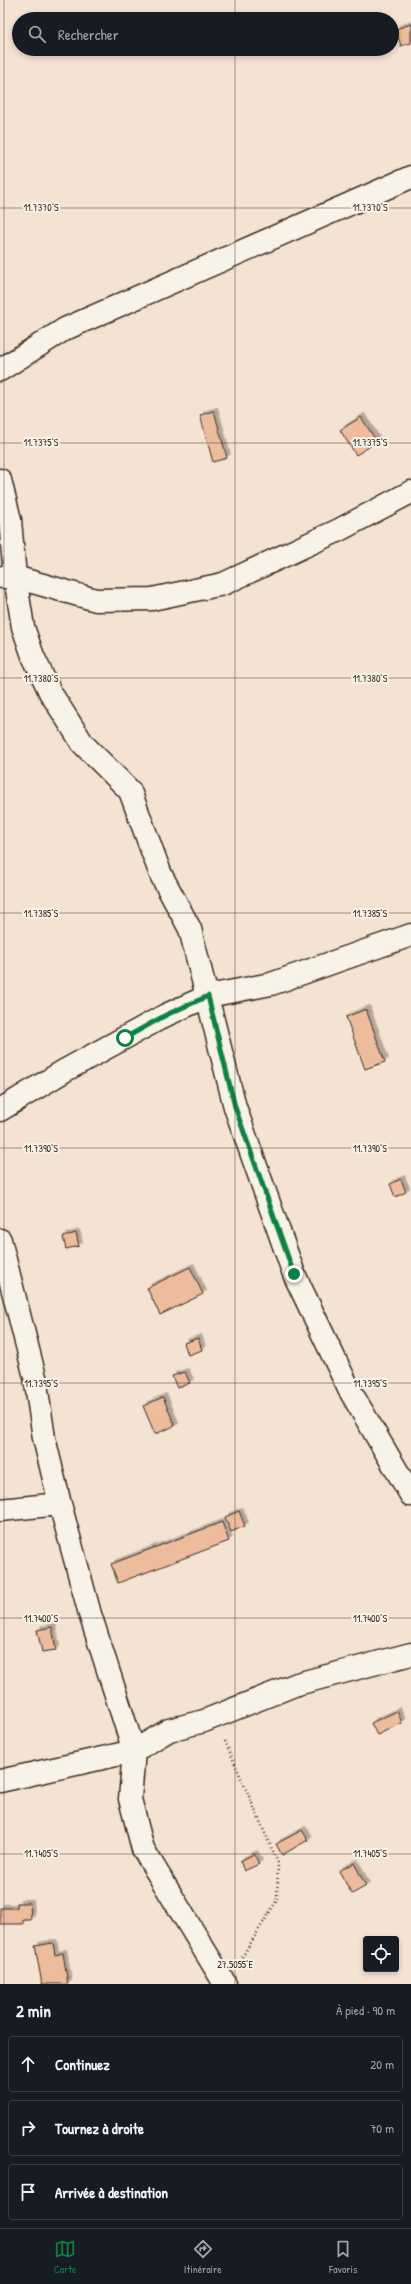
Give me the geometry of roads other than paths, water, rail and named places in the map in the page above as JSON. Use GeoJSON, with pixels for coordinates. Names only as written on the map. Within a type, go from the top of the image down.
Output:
{"type":"FeatureCollection","features":[{"type":"Feature","properties":{"kind":"street"},"geometry":{"type":"LineString","coordinates":[[0,370],[65,329],[411,177]]}},
{"type":"Feature","properties":{"kind":"street"},"geometry":{"type":"LineString","coordinates":[[0,480],[10,520],[8,577],[23,627],[34,656],[50,692],[83,744],[130,791],[161,875],[190,929],[235,1107],[294,1274],[349,1389],[411,1495]]}},
{"type":"Feature","properties":{"kind":"street"},"geometry":{"type":"LineString","coordinates":[[8,577],[96,600],[152,599],[223,584],[339,530],[411,492]]}},
{"type":"Feature","properties":{"kind":"street"},"geometry":{"type":"LineString","coordinates":[[0,1110],[64,1071],[166,1015],[208,996],[271,984],[411,935]]}},
{"type":"Feature","properties":{"kind":"street"},"geometry":{"type":"LineString","coordinates":[[0,1240],[35,1377],[44,1438],[60,1504],[90,1614],[134,1751],[130,1799],[143,1849],[225,1984]]}},
{"type":"Feature","properties":{"kind":"street"},"geometry":{"type":"LineString","coordinates":[[0,1510],[60,1504]]}},
{"type":"Feature","properties":{"kind":"street"},"geometry":{"type":"LineString","coordinates":[[0,1781],[134,1751],[169,1730],[204,1721],[297,1684],[411,1654]]}}]}
